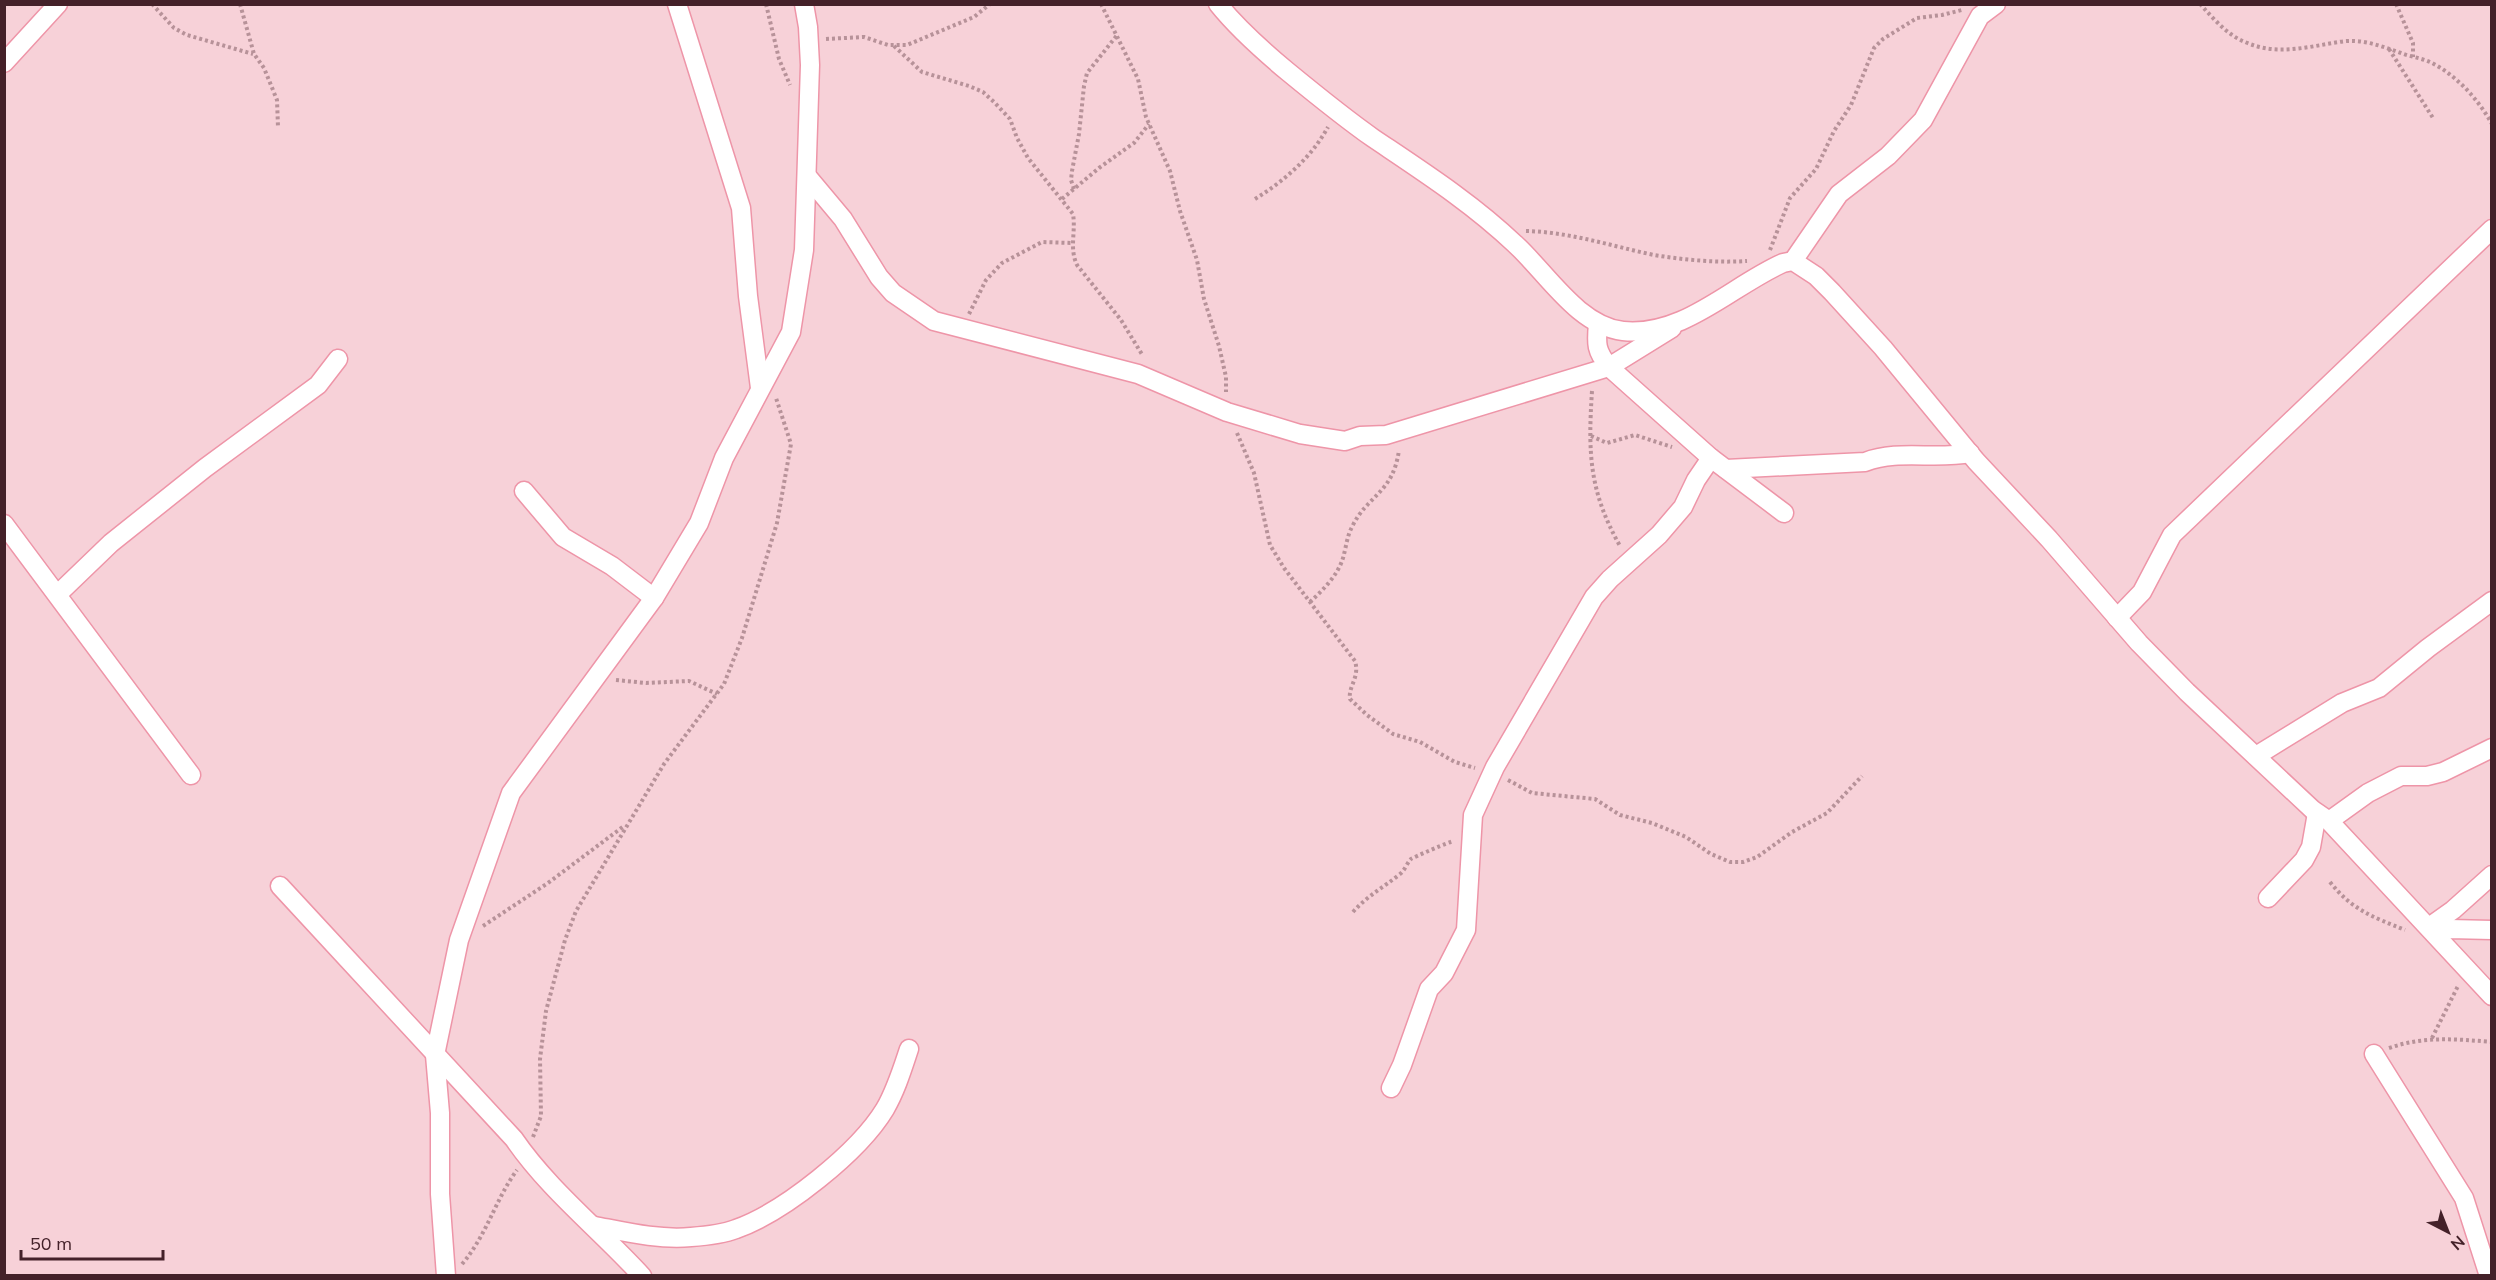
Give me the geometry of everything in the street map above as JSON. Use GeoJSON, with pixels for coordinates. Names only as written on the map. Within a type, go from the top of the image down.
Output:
{"type":"FeatureCollection","features":[{"type":"Feature","properties":{"kind":"street"},"geometry":{"type":"LineString","coordinates":[[4,63],[58,4]]}},
{"type":"Feature","properties":{"kind":"street"},"geometry":{"type":"LineString","coordinates":[[677,4],[741,208],[748,296],[764,380]]}},
{"type":"Feature","properties":{"kind":"street"},"geometry":{"type":"LineString","coordinates":[[451,1273],[440,1194],[440,1113],[435,1055],[459,940],[511,793],[654,598],[699,523],[724,458],[790,332],[804,250],[809,41],[804,4]]}},
{"type":"Feature","properties":{"kind":"street"},"geometry":{"type":"LineString","coordinates":[[1218,4],[1267,54],[1337,111],[1453,191],[1501,230],[1563,295],[1598,324],[1616,329],[1639,331],[1666,327],[1688,318]]}},
{"type":"Feature","properties":{"kind":"street"},"geometry":{"type":"LineString","coordinates":[[807,176],[843,219],[879,277],[893,293],[934,321],[1138,374],[1227,412],[1300,434],[1345,441],[1398,431],[1601,369],[1688,318],[1767,265],[1793,261],[1839,194],[1888,156],[1923,120],[1980,16],[1996,4]]}},
{"type":"Feature","properties":{"kind":"street"},"geometry":{"type":"LineString","coordinates":[[2117,618],[2142,592],[2172,535],[2492,229]]}},
{"type":"Feature","properties":{"kind":"street"},"geometry":{"type":"LineString","coordinates":[[1793,261],[1816,276],[1832,292],[1883,348],[1970,453],[2117,618],[2187,692],[2323,817],[2492,996]]}},
{"type":"Feature","properties":{"kind":"street"},"geometry":{"type":"LineString","coordinates":[[1598,324],[1596,340],[1601,369],[1711,458],[1784,513]]}},
{"type":"Feature","properties":{"kind":"street"},"geometry":{"type":"LineString","coordinates":[[57,594],[111,543],[205,468],[318,385],[338,359]]}},
{"type":"Feature","properties":{"kind":"street"},"geometry":{"type":"LineString","coordinates":[[1726,469],[1865,462],[1893,455],[1953,456],[1970,453]]}},
{"type":"Feature","properties":{"kind":"street"},"geometry":{"type":"LineString","coordinates":[[1390,1088],[1402,1065],[1429,989],[1444,973],[1466,930],[1473,815],[1494,769],[1594,597],[1610,579],[1659,536],[1683,507],[1696,480],[1711,458]]}},
{"type":"Feature","properties":{"kind":"street"},"geometry":{"type":"LineString","coordinates":[[524,491],[563,537],[612,566],[654,598]]}},
{"type":"Feature","properties":{"kind":"street"},"geometry":{"type":"LineString","coordinates":[[4,524],[191,775]]}},
{"type":"Feature","properties":{"kind":"street"},"geometry":{"type":"LineString","coordinates":[[2256,756],[2342,703],[2379,688],[2428,648],[2492,601]]}},
{"type":"Feature","properties":{"kind":"street"},"geometry":{"type":"LineString","coordinates":[[2268,898],[2304,860],[2323,817],[2401,776],[2427,776],[2444,772],[2492,748]]}},
{"type":"Feature","properties":{"kind":"street"},"geometry":{"type":"LineString","coordinates":[[2433,931],[2492,875]]}},
{"type":"Feature","properties":{"kind":"street"},"geometry":{"type":"LineString","coordinates":[[280,886],[514,1140],[525,1155],[642,1275]]}},
{"type":"Feature","properties":{"kind":"street"},"geometry":{"type":"LineString","coordinates":[[2433,931],[2492,930]]}},
{"type":"Feature","properties":{"kind":"street"},"geometry":{"type":"LineString","coordinates":[[595,1226],[643,1235],[690,1237],[735,1229],[767,1214],[833,1166],[863,1136],[884,1111],[897,1085],[909,1049]]}},
{"type":"Feature","properties":{"kind":"street"},"geometry":{"type":"LineString","coordinates":[[2374,1054],[2464,1198],[2489,1275]]}},
{"type":"Feature","properties":{"kind":"path"},"geometry":{"type":"LineString","coordinates":[[152,4],[174,28],[187,35],[254,54]]}},
{"type":"Feature","properties":{"kind":"path"},"geometry":{"type":"LineString","coordinates":[[240,4],[254,54],[264,68],[277,100],[278,127]]}},
{"type":"Feature","properties":{"kind":"path"},"geometry":{"type":"LineString","coordinates":[[766,4],[779,59],[807,117]]}},
{"type":"Feature","properties":{"kind":"path"},"geometry":{"type":"LineString","coordinates":[[809,41],[864,37],[894,46],[907,45],[958,25],[974,17],[990,4]]}},
{"type":"Feature","properties":{"kind":"path"},"geometry":{"type":"LineString","coordinates":[[1101,4],[1118,34],[1138,79],[1149,124],[1170,171],[1180,211],[1197,260],[1203,299],[1215,332],[1226,377],[1227,412],[1254,473],[1270,545],[1355,661],[1356,680],[1349,695],[1367,715],[1393,734],[1420,742],[1455,762],[1478,769],[1494,769],[1526,791],[1550,796],[1595,799],[1620,815],[1652,823],[1686,837],[1711,854],[1730,862],[1743,862],[1757,857],[1792,832],[1827,813],[1862,776]]}},
{"type":"Feature","properties":{"kind":"path"},"geometry":{"type":"LineString","coordinates":[[2200,4],[2226,30],[2244,42],[2265,49],[2297,50],[2339,42],[2361,41],[2431,63],[2456,79],[2474,96],[2492,124]]}},
{"type":"Feature","properties":{"kind":"path"},"geometry":{"type":"LineString","coordinates":[[2397,4],[2413,42],[2413,57]]}},
{"type":"Feature","properties":{"kind":"path"},"geometry":{"type":"LineString","coordinates":[[1501,230],[1561,234],[1616,244],[1652,254],[1702,261],[1767,265],[1790,198],[1816,169],[1834,131],[1851,105],[1870,55],[1875,48],[1883,39],[1917,18],[1942,15],[1971,7]]}},
{"type":"Feature","properties":{"kind":"path"},"geometry":{"type":"LineString","coordinates":[[1074,189],[1071,180],[1084,86],[1088,73],[1118,34]]}},
{"type":"Feature","properties":{"kind":"path"},"geometry":{"type":"LineString","coordinates":[[894,46],[922,72],[983,92],[1010,119],[1017,138],[1029,158],[1073,214],[1072,255],[1077,265],[1121,320],[1146,360]]}},
{"type":"Feature","properties":{"kind":"path"},"geometry":{"type":"LineString","coordinates":[[2389,49],[2433,118]]}},
{"type":"Feature","properties":{"kind":"path"},"geometry":{"type":"LineString","coordinates":[[1255,199],[1284,178],[1304,159],[1317,144],[1337,111]]}},
{"type":"Feature","properties":{"kind":"path"},"geometry":{"type":"LineString","coordinates":[[1062,199],[1134,143],[1149,124]]}},
{"type":"Feature","properties":{"kind":"path"},"geometry":{"type":"LineString","coordinates":[[965,329],[969,311],[977,295],[1002,262],[1042,242],[1072,243]]}},
{"type":"Feature","properties":{"kind":"path"},"geometry":{"type":"LineString","coordinates":[[1601,369],[1591,435],[1592,470],[1595,490],[1606,519],[1629,562]]}},
{"type":"Feature","properties":{"kind":"path"},"geometry":{"type":"LineString","coordinates":[[451,1273],[477,1246],[506,1185],[536,1132],[541,1116],[539,1079],[541,1039],[546,1011],[565,940],[576,911],[664,764],[717,693],[733,664],[777,524],[791,444],[764,380]]}},
{"type":"Feature","properties":{"kind":"path"},"geometry":{"type":"LineString","coordinates":[[1310,602],[1337,571],[1342,561],[1350,529],[1389,482],[1397,460],[1398,431]]}},
{"type":"Feature","properties":{"kind":"path"},"geometry":{"type":"LineString","coordinates":[[1591,435],[1607,443],[1629,435],[1669,447],[1696,445]]}},
{"type":"Feature","properties":{"kind":"path"},"geometry":{"type":"LineString","coordinates":[[611,679],[646,683],[689,681],[717,693]]}},
{"type":"Feature","properties":{"kind":"path"},"geometry":{"type":"LineString","coordinates":[[459,940],[539,889],[627,824]]}},
{"type":"Feature","properties":{"kind":"path"},"geometry":{"type":"LineString","coordinates":[[1353,912],[1374,891],[1401,873],[1415,857],[1432,852],[1448,841],[1470,844]]}},
{"type":"Feature","properties":{"kind":"path"},"geometry":{"type":"LineString","coordinates":[[2330,882],[2341,896],[2362,912],[2427,937],[2433,931]]}},
{"type":"Feature","properties":{"kind":"path"},"geometry":{"type":"LineString","coordinates":[[2432,1039],[2466,969]]}},
{"type":"Feature","properties":{"kind":"path"},"geometry":{"type":"LineString","coordinates":[[2374,1054],[2419,1040],[2492,1042]]}}]}
